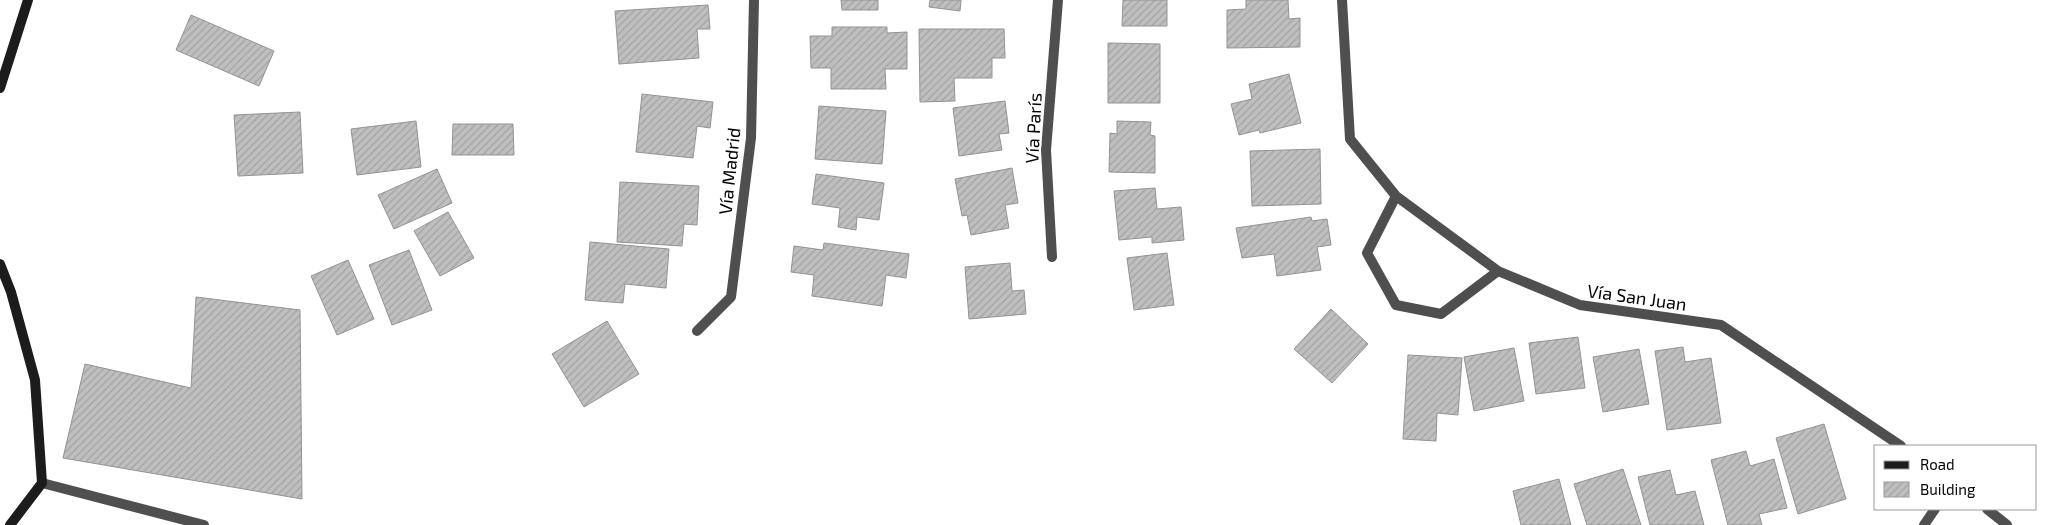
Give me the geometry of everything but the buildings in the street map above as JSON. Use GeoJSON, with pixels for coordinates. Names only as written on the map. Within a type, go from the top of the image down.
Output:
{"type":"FeatureCollection","features":[{"type":"Feature","properties":{"kind":"main road"},"geometry":{"type":"LineString","coordinates":[[0,88],[28,0]]}},
{"type":"Feature","properties":{"kind":"main road"},"geometry":{"type":"LineString","coordinates":[[0,264],[11,292],[35,380],[42,483],[10,525]]}},
{"type":"Feature","properties":{"kind":"street","name":"Vía Madrid"},"geometry":{"type":"LineString","coordinates":[[697,330],[731,296],[751,138],[754,0]]}},
{"type":"Feature","properties":{"kind":"street","name":"Vía París"},"geometry":{"type":"LineString","coordinates":[[1052,257],[1046,150],[1058,0]]}},
{"type":"Feature","properties":{"kind":"street","name":"Vía San Juan"},"geometry":{"type":"LineString","coordinates":[[1342,0],[1350,139],[1396,196],[1498,271],[1580,305],[1721,325],[1900,445]]}},
{"type":"Feature","properties":{"kind":"street"},"geometry":{"type":"LineString","coordinates":[[1396,196],[1367,253],[1396,306],[1442,314],[1498,271]]}},
{"type":"Feature","properties":{"kind":"street"},"geometry":{"type":"LineString","coordinates":[[42,483],[204,525]]}},
{"type":"Feature","properties":{"kind":"street"},"geometry":{"type":"LineString","coordinates":[[1924,525],[1934,510]]}},
{"type":"Feature","properties":{"kind":"street"},"geometry":{"type":"LineString","coordinates":[[1988,510],[2007,525]]}}]}
